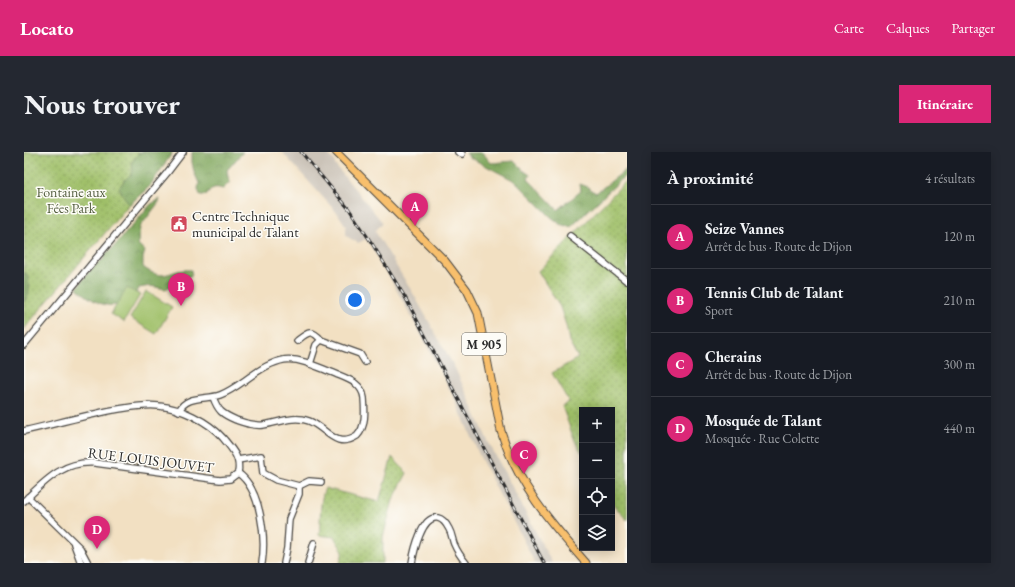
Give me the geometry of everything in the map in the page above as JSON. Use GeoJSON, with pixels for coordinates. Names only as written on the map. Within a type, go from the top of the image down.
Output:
{"type":"FeatureCollection","features":[{"type":"Feature","properties":{"kind":"main road","name":"M 905"},"geometry":{"type":"LineString","coordinates":[[337,152],[445,261],[465,286],[478,313],[501,431],[507,450],[523,482],[539,508],[586,563]]}},
{"type":"Feature","properties":{"kind":"street"},"geometry":{"type":"LineString","coordinates":[[24,345],[168,173],[183,152]]}},
{"type":"Feature","properties":{"kind":"street"},"geometry":{"type":"LineString","coordinates":[[570,236],[627,281]]}},
{"type":"Feature","properties":{"kind":"street"},"geometry":{"type":"LineString","coordinates":[[297,341],[308,332],[311,332],[321,340],[360,354],[365,362]]}},
{"type":"Feature","properties":{"kind":"street"},"geometry":{"type":"LineString","coordinates":[[310,364],[316,345],[321,340]]}},
{"type":"Feature","properties":{"kind":"street"},"geometry":{"type":"LineString","coordinates":[[179,411],[181,406],[188,401],[213,397],[235,387],[265,366],[277,361],[294,359],[350,379],[360,388],[364,400],[364,421],[362,429],[357,436],[348,440],[337,440],[317,425],[301,419],[288,419],[262,425],[244,423],[220,412],[213,397]]}},
{"type":"Feature","properties":{"kind":"street"},"geometry":{"type":"LineString","coordinates":[[24,431],[100,413],[138,406],[160,406],[179,411],[201,421],[220,435],[231,447],[238,460],[238,473],[248,482],[260,513],[264,539],[262,563]]}},
{"type":"Feature","properties":{"kind":"street"},"geometry":{"type":"LineString","coordinates":[[238,460],[260,456],[263,473],[270,477],[299,486],[309,481],[321,482]]}},
{"type":"Feature","properties":{"kind":"street","name":"RUE LOUIS JOUVET"},"geometry":{"type":"LineString","coordinates":[[26,499],[55,473],[67,467],[81,463],[95,463],[220,480],[230,479],[238,473]]}},
{"type":"Feature","properties":{"kind":"street"},"geometry":{"type":"LineString","coordinates":[[284,563],[289,519],[299,494],[299,486]]}},
{"type":"Feature","properties":{"kind":"street"},"geometry":{"type":"LineString","coordinates":[[26,499],[80,548],[88,563]]}},
{"type":"Feature","properties":{"kind":"street"},"geometry":{"type":"LineString","coordinates":[[412,563],[419,536],[428,521],[434,518],[442,520],[449,529],[460,557],[466,563]]}},
{"type":"Feature","properties":{"kind":"street"},"geometry":{"type":"LineString","coordinates":[[73,542],[82,563]]}},
{"type":"Feature","properties":{"kind":"street"},"geometry":{"type":"LineString","coordinates":[[308,563],[314,543]]}},
{"type":"Feature","properties":{"kind":"shaded area"},"geometry":{"type":"Polygon","coordinates":[[[282,152],[326,152],[335,161],[335,165],[383,223],[375,231],[414,295],[455,368],[488,441],[552,563],[535,563],[481,459],[455,400],[424,340],[385,269],[366,239],[358,243],[346,236],[346,226],[338,214],[282,152]]]}},
{"type":"Feature","properties":{"kind":"green space","name":"Fontaine aux Fées Park"},"geometry":{"type":"Polygon","coordinates":[[[24,152],[166,152],[148,182],[24,329],[24,152]]]}},
{"type":"Feature","properties":{"kind":"green space"},"geometry":{"type":"Polygon","coordinates":[[[173,152],[149,187],[129,205],[119,188],[133,172],[132,162],[139,153],[173,152]]]}},
{"type":"Feature","properties":{"kind":"green space"},"geometry":{"type":"Polygon","coordinates":[[[192,152],[243,152],[227,170],[230,182],[223,189],[213,188],[206,195],[200,195],[198,189],[199,183],[194,172],[192,162],[192,152]]]}},
{"type":"Feature","properties":{"kind":"green space"},"geometry":{"type":"Polygon","coordinates":[[[466,153],[483,153],[491,163],[514,161],[530,175],[528,179],[558,210],[581,191],[580,184],[588,187],[596,193],[627,169],[627,174],[571,227],[560,224],[550,216],[515,181],[469,157],[466,153]]]}},
{"type":"Feature","properties":{"kind":"green space"},"geometry":{"type":"Polygon","coordinates":[[[627,180],[627,520],[615,506],[615,407],[579,407],[579,448],[574,439],[562,406],[569,402],[552,373],[578,358],[569,341],[560,307],[538,271],[627,180]]]}},
{"type":"Feature","properties":{"kind":"green space"},"geometry":{"type":"Polygon","coordinates":[[[160,199],[140,227],[138,244],[145,251],[143,267],[151,272],[162,275],[178,271],[191,270],[192,275],[177,281],[166,289],[150,286],[139,288],[135,296],[131,299],[116,305],[98,303],[77,288],[92,268],[104,259],[105,253],[110,251],[151,204],[160,199]]]}},
{"type":"Feature","properties":{"kind":"green space"},"geometry":{"type":"Polygon","coordinates":[[[24,273],[26,273],[29,288],[28,295],[24,302],[24,273]]]}},
{"type":"Feature","properties":{"kind":"green space"},"geometry":{"type":"Polygon","coordinates":[[[127,288],[140,295],[124,322],[111,314],[127,288]]]}},
{"type":"Feature","properties":{"kind":"green space"},"geometry":{"type":"Polygon","coordinates":[[[146,291],[172,307],[156,334],[130,318],[146,291]]]}},
{"type":"Feature","properties":{"kind":"green space"},"geometry":{"type":"Polygon","coordinates":[[[392,457],[407,473],[393,500],[383,537],[383,563],[340,563],[343,551],[334,537],[319,535],[321,505],[325,488],[379,502],[392,457]]]}},
{"type":"Feature","properties":{"kind":"railway"},"geometry":{"type":"LineString","coordinates":[[301,152],[349,209],[405,297],[544,563]]}},
{"type":"Feature","properties":{"kind":"place","name":"Centre Technique municipal de Talant"},"geometry":{"type":"Point","coordinates":[179,224]}},
{"type":"Feature","properties":{"kind":"place","name":"Seize Vannes"},"geometry":{"type":"Point","coordinates":[415,226]}},
{"type":"Feature","properties":{"kind":"place","name":"Tennis Club de Talant"},"geometry":{"type":"Point","coordinates":[181,306]}},
{"type":"Feature","properties":{"kind":"place","name":"Cherains"},"geometry":{"type":"Point","coordinates":[524,474]}},
{"type":"Feature","properties":{"kind":"place","name":"Mosquée de Talant"},"geometry":{"type":"Point","coordinates":[97,549]}}]}
